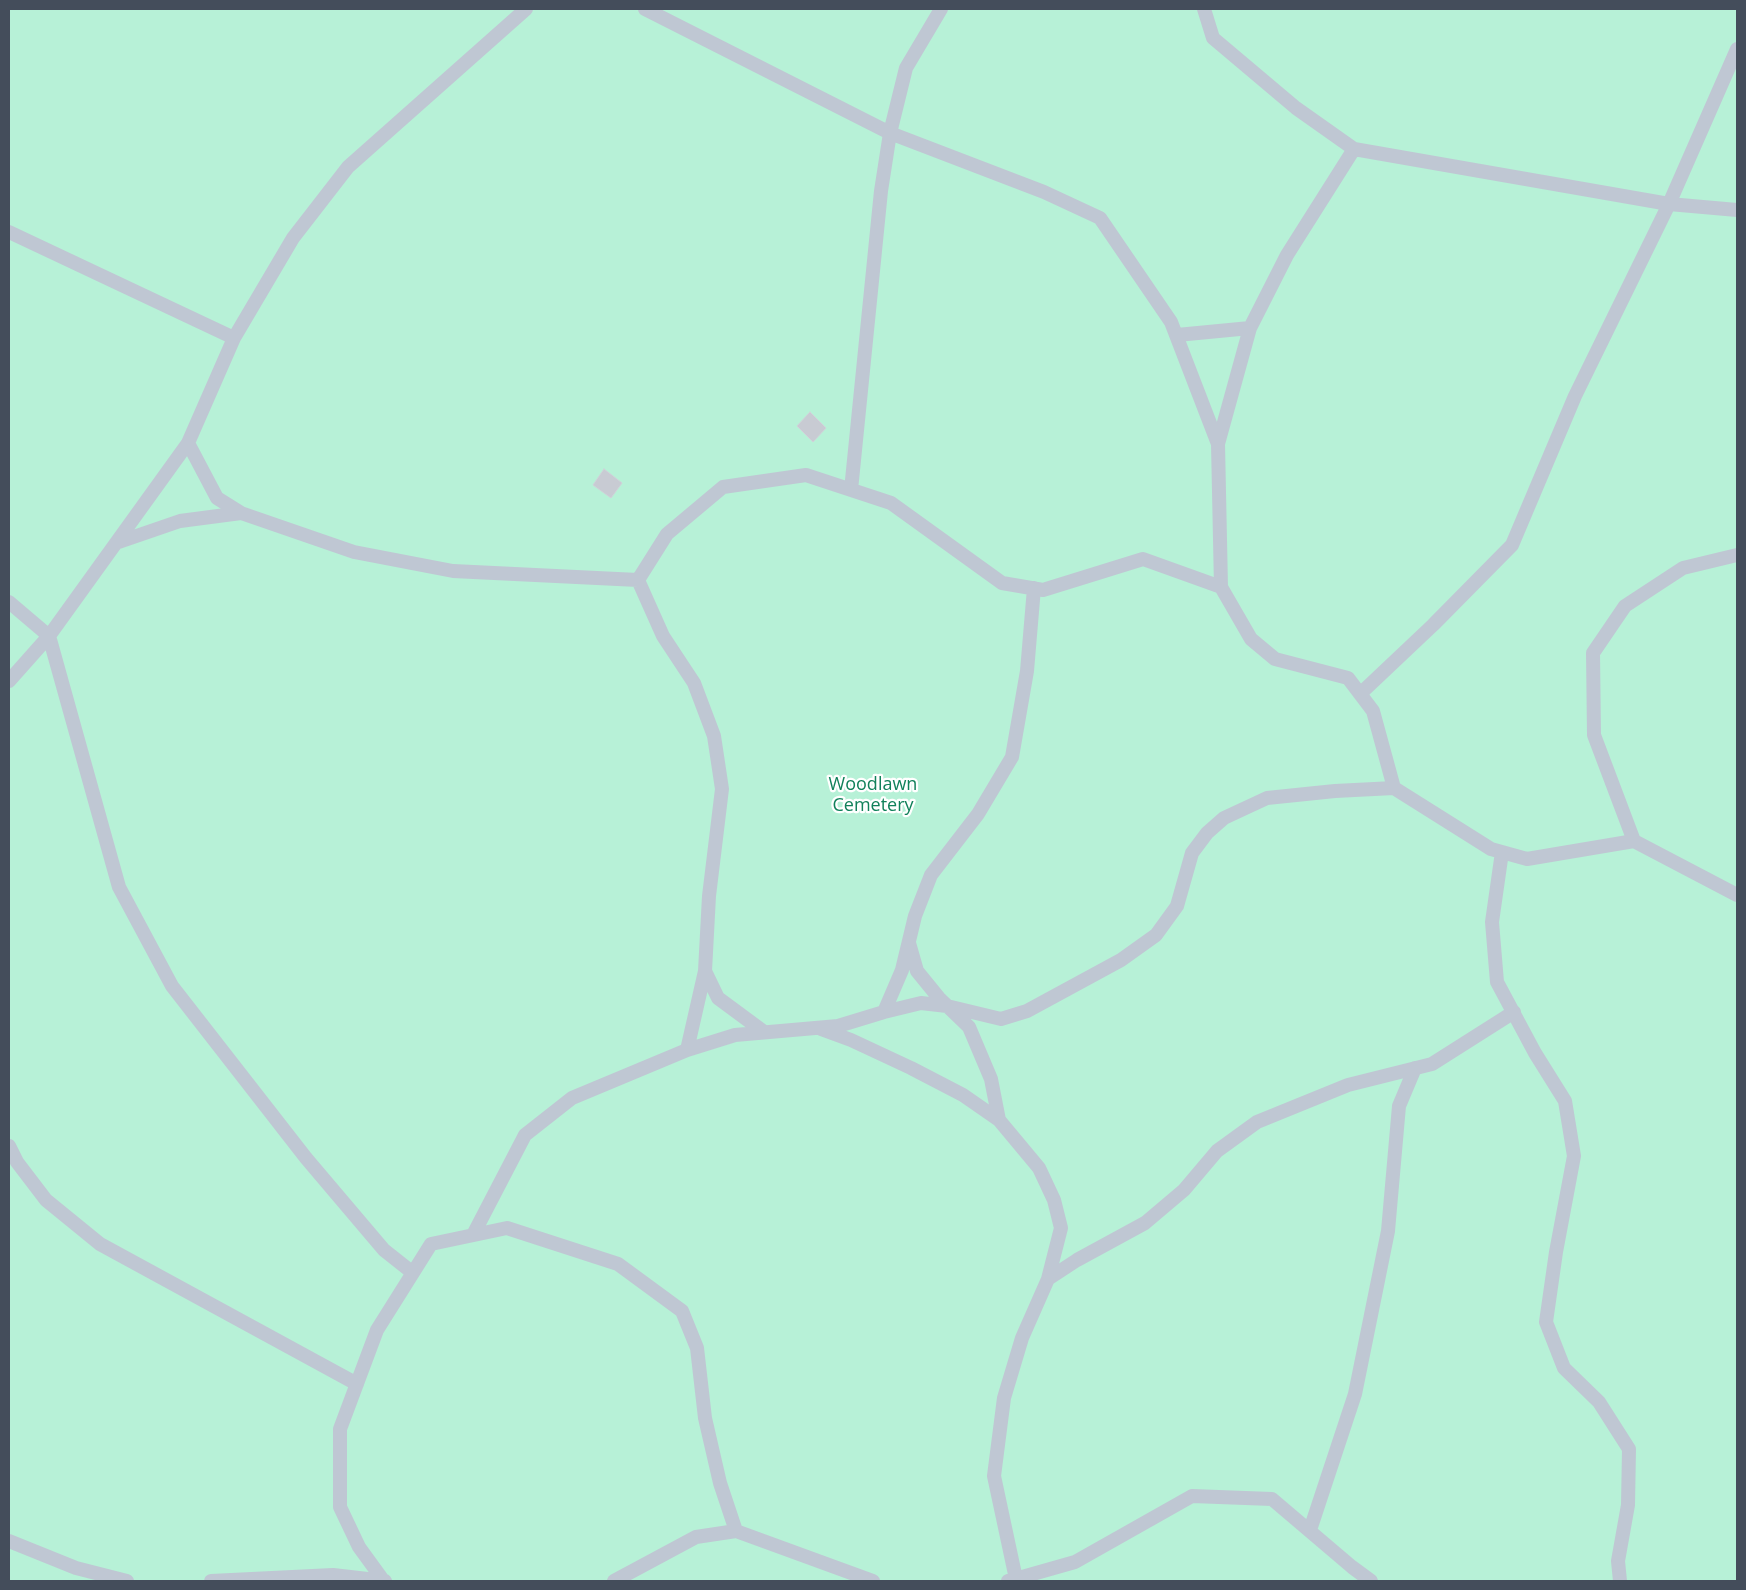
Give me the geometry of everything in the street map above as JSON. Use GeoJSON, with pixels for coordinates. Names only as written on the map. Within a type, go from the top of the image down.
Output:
{"type":"FeatureCollection","features":[{"type":"Feature","properties":{"kind":"lane"},"geometry":{"type":"LineString","coordinates":[[9,681],[49,636],[188,443],[234,338],[293,238],[348,167],[526,9]]}},
{"type":"Feature","properties":{"kind":"lane"},"geometry":{"type":"LineString","coordinates":[[646,9],[890,133],[1044,192],[1100,218],[1171,322],[1218,444]]}},
{"type":"Feature","properties":{"kind":"lane"},"geometry":{"type":"LineString","coordinates":[[851,490],[881,191],[890,133],[906,68],[941,9]]}},
{"type":"Feature","properties":{"kind":"lane"},"geometry":{"type":"LineString","coordinates":[[1204,9],[1213,38],[1296,108],[1354,149],[1669,204],[1737,210]]}},
{"type":"Feature","properties":{"kind":"lane"},"geometry":{"type":"LineString","coordinates":[[1360,694],[1433,625],[1512,545],[1575,396],[1669,204],[1737,50]]}},
{"type":"Feature","properties":{"kind":"lane"},"geometry":{"type":"LineString","coordinates":[[1354,149],[1287,256],[1250,328],[1218,444],[1221,587],[1251,639],[1275,659],[1348,678],[1373,711],[1394,788]]}},
{"type":"Feature","properties":{"kind":"lane"},"geometry":{"type":"LineString","coordinates":[[9,232],[234,338]]}},
{"type":"Feature","properties":{"kind":"lane"},"geometry":{"type":"LineString","coordinates":[[1176,335],[1250,328]]}},
{"type":"Feature","properties":{"kind":"lane"},"geometry":{"type":"LineString","coordinates":[[188,443],[216,498],[241,513],[354,552],[453,571],[638,580]]}},
{"type":"Feature","properties":{"kind":"lane"},"geometry":{"type":"LineString","coordinates":[[638,580],[668,534],[722,487],[806,475],[891,503],[1002,583],[1043,590],[1143,559],[1221,587]]}},
{"type":"Feature","properties":{"kind":"lane"},"geometry":{"type":"LineString","coordinates":[[116,544],[180,521],[241,513]]}},
{"type":"Feature","properties":{"kind":"lane"},"geometry":{"type":"LineString","coordinates":[[1634,841],[1594,735],[1592,653],[1625,606],[1683,568],[1737,554]]}},
{"type":"Feature","properties":{"kind":"lane"},"geometry":{"type":"LineString","coordinates":[[638,580],[664,636],[694,683],[714,736],[722,789],[709,896],[706,971],[687,1050]]}},
{"type":"Feature","properties":{"kind":"lane"},"geometry":{"type":"LineString","coordinates":[[884,1012],[902,970],[915,916],[931,875],[978,814],[1012,757],[1027,671],[1034,588]]}},
{"type":"Feature","properties":{"kind":"lane"},"geometry":{"type":"LineString","coordinates":[[9,602],[49,636],[119,887],[172,986],[306,1158],[384,1250],[413,1273]]}},
{"type":"Feature","properties":{"kind":"lane"},"geometry":{"type":"LineString","coordinates":[[472,1235],[525,1135],[572,1098],[687,1050],[736,1035],[838,1026],[921,1003],[947,1006],[1001,1019],[1027,1011],[1121,960],[1156,935],[1177,906],[1192,853],[1207,833],[1224,818],[1267,798],[1335,791],[1394,788],[1491,849],[1527,859],[1634,841],[1737,895]]}},
{"type":"Feature","properties":{"kind":"lane"},"geometry":{"type":"LineString","coordinates":[[1502,852],[1492,922],[1497,982],[1535,1054],[1565,1101],[1574,1156],[1556,1252],[1546,1322],[1564,1368],[1599,1402],[1629,1449],[1628,1505],[1618,1560],[1620,1581]]}},
{"type":"Feature","properties":{"kind":"lane"},"geometry":{"type":"LineString","coordinates":[[909,942],[917,972],[947,1006],[969,1027],[991,1079],[999,1120]]}},
{"type":"Feature","properties":{"kind":"lane"},"geometry":{"type":"LineString","coordinates":[[706,971],[718,998],[764,1032]]}},
{"type":"Feature","properties":{"kind":"lane"},"geometry":{"type":"LineString","coordinates":[[1048,1279],[1077,1260],[1145,1223],[1184,1190],[1217,1151],[1257,1122],[1348,1085],[1432,1064],[1514,1012]]}},
{"type":"Feature","properties":{"kind":"lane"},"geometry":{"type":"LineString","coordinates":[[818,1028],[851,1040],[910,1068],[963,1095],[999,1120],[1038,1168],[1054,1200],[1061,1228],[1048,1279],[1022,1338],[1004,1398],[994,1476],[1012,1580],[1075,1562],[1192,1496],[1272,1498],[1372,1581]]}},
{"type":"Feature","properties":{"kind":"lane"},"geometry":{"type":"LineString","coordinates":[[1310,1530],[1356,1394],[1388,1231],[1394,1147],[1400,1106],[1415,1068]]}},
{"type":"Feature","properties":{"kind":"lane"},"geometry":{"type":"LineString","coordinates":[[9,1146],[17,1162],[46,1200],[100,1244],[357,1384]]}},
{"type":"Feature","properties":{"kind":"lane"},"geometry":{"type":"LineString","coordinates":[[384,1581],[359,1547],[340,1507],[340,1428],[377,1330],[431,1244],[507,1228],[618,1264],[682,1311],[697,1348],[705,1418],[720,1483],[736,1531]]}},
{"type":"Feature","properties":{"kind":"lane"},"geometry":{"type":"LineString","coordinates":[[614,1581],[696,1537],[736,1531],[873,1581]]}},
{"type":"Feature","properties":{"kind":"lane"},"geometry":{"type":"LineString","coordinates":[[9,1541],[76,1568],[127,1581]]}},
{"type":"Feature","properties":{"kind":"lane"},"geometry":{"type":"LineString","coordinates":[[211,1581],[333,1575],[384,1581]]}},
{"type":"Feature","properties":{"kind":"green space","name":"Woodlawn Cemetery"},"geometry":{"type":"Polygon","coordinates":[[[9,9],[1737,9],[1737,1581],[9,1581],[9,9]]]}},
{"type":"Feature","properties":{"kind":"building"},"geometry":{"type":"Polygon","coordinates":[[[810,412],[826,428],[813,442],[797,426],[810,412]]]}},
{"type":"Feature","properties":{"kind":"building"},"geometry":{"type":"Polygon","coordinates":[[[604,469],[622,483],[611,498],[593,485],[604,469]]]}}]}
